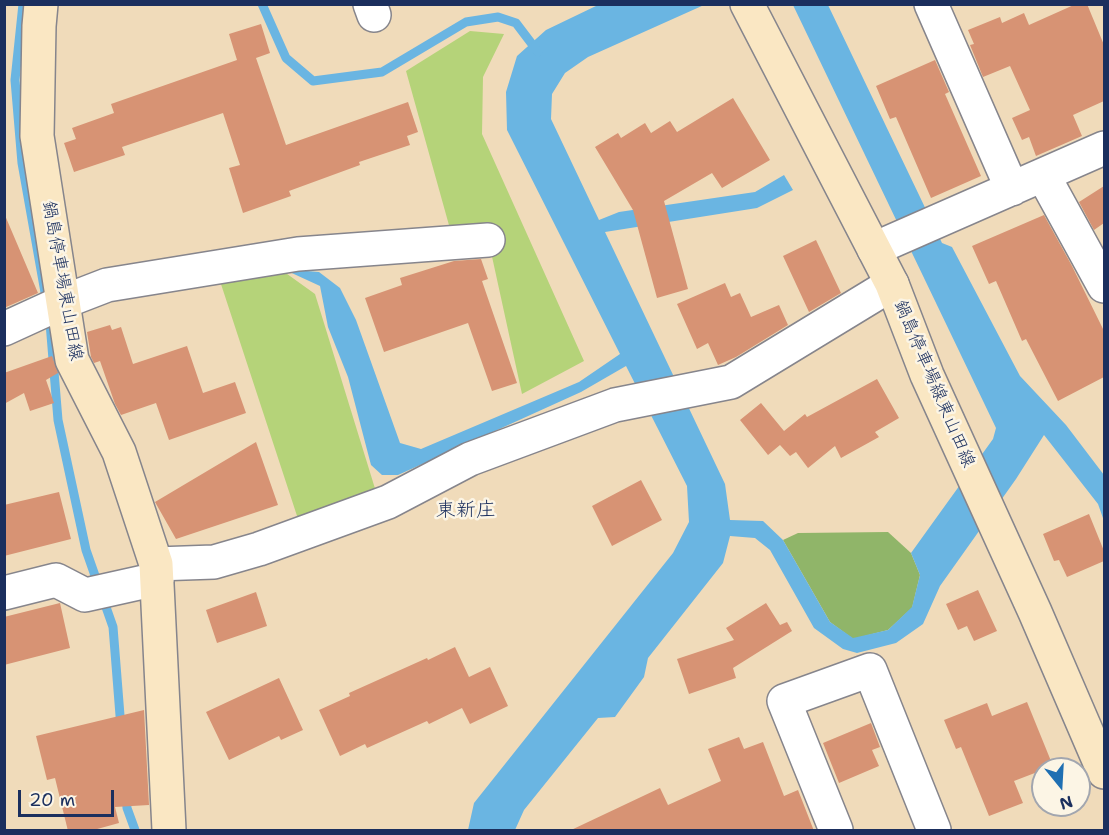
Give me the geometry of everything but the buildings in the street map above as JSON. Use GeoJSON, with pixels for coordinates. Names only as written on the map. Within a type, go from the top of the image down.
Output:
{"type":"FeatureCollection","features":[{"type":"Feature","properties":{"kind":"main road","name":"鍋島停車場東山田線"},"geometry":{"type":"LineString","coordinates":[[41,4],[38,136],[52,307],[72,360],[119,452],[157,572],[168,831]]}},
{"type":"Feature","properties":{"kind":"main road","name":"鍋島停車場線東山田線"},"geometry":{"type":"LineString","coordinates":[[747,4],[886,244],[892,284],[927,375],[1035,612],[1104,772]]}},
{"type":"Feature","properties":{"kind":"street"},"geometry":{"type":"LineString","coordinates":[[931,4],[1012,189]]}},
{"type":"Feature","properties":{"kind":"street"},"geometry":{"type":"LineString","coordinates":[[886,244],[1104,148]]}},
{"type":"Feature","properties":{"kind":"street"},"geometry":{"type":"LineString","coordinates":[[1043,175],[1104,286]]}},
{"type":"Feature","properties":{"kind":"street"},"geometry":{"type":"LineString","coordinates":[[4,329],[107,285],[298,254],[488,240]]}},
{"type":"Feature","properties":{"kind":"street"},"geometry":{"type":"LineString","coordinates":[[4,593],[56,580],[99,592],[157,572],[214,562],[259,549],[388,502],[470,459],[615,405],[732,382],[892,284]]}},
{"type":"Feature","properties":{"kind":"street"},"geometry":{"type":"LineString","coordinates":[[836,831],[784,700],[870,670],[934,831]]}},
{"type":"Feature","properties":{"kind":"green space"},"geometry":{"type":"Polygon","coordinates":[[[470,31],[504,34],[483,77],[482,134],[584,361],[522,394],[491,252],[452,236],[406,71],[470,31]]]}},
{"type":"Feature","properties":{"kind":"green space"},"geometry":{"type":"Polygon","coordinates":[[[276,266],[315,294],[377,495],[300,525],[219,278],[276,266]]]}},
{"type":"Feature","properties":{"kind":"green space"},"geometry":{"type":"Polygon","coordinates":[[[888,532],[911,553],[920,575],[912,608],[888,630],[853,639],[830,622],[783,540],[798,533],[888,532]]]}},
{"type":"Feature","properties":{"kind":"water"},"geometry":{"type":"Polygon","coordinates":[[[598,5],[704,5],[588,57],[565,73],[552,94],[551,119],[599,220],[619,212],[755,192],[784,175],[793,190],[757,208],[605,232],[725,484],[730,520],[763,521],[783,540],[830,622],[853,638],[888,630],[912,607],[920,575],[911,553],[993,439],[996,428],[793,5],[828,5],[942,243],[952,247],[1020,376],[1066,425],[1104,475],[1104,521],[1098,504],[1044,435],[1016,479],[940,586],[923,624],[896,643],[857,653],[843,649],[814,628],[770,550],[755,538],[730,536],[723,563],[648,658],[644,677],[615,717],[598,718],[524,810],[515,830],[468,830],[474,803],[673,553],[689,522],[687,486],[626,366],[581,392],[398,475],[382,475],[371,465],[348,377],[328,327],[320,286],[283,269],[319,272],[340,288],[356,320],[400,443],[421,449],[579,382],[620,354],[507,130],[506,92],[517,56],[546,30],[598,5]]]}},
{"type":"Feature","properties":{"kind":"waterway"},"geometry":{"type":"LineString","coordinates":[[23,4],[15,80],[22,163],[46,298]]}},
{"type":"Feature","properties":{"kind":"waterway"},"geometry":{"type":"LineString","coordinates":[[262,4],[286,58],[313,81],[382,72],[466,22],[498,17],[516,23],[538,52]]}},
{"type":"Feature","properties":{"kind":"waterway"},"geometry":{"type":"LineString","coordinates":[[50,323],[58,420],[86,550],[113,627],[121,728]]}},
{"type":"Feature","properties":{"kind":"waterway"},"geometry":{"type":"LineString","coordinates":[[126,795],[127,808],[135,830]]}},
{"type":"Feature","properties":{"kind":"district","name":"東新庄"},"geometry":{"type":"Point","coordinates":[466,511]}}]}
